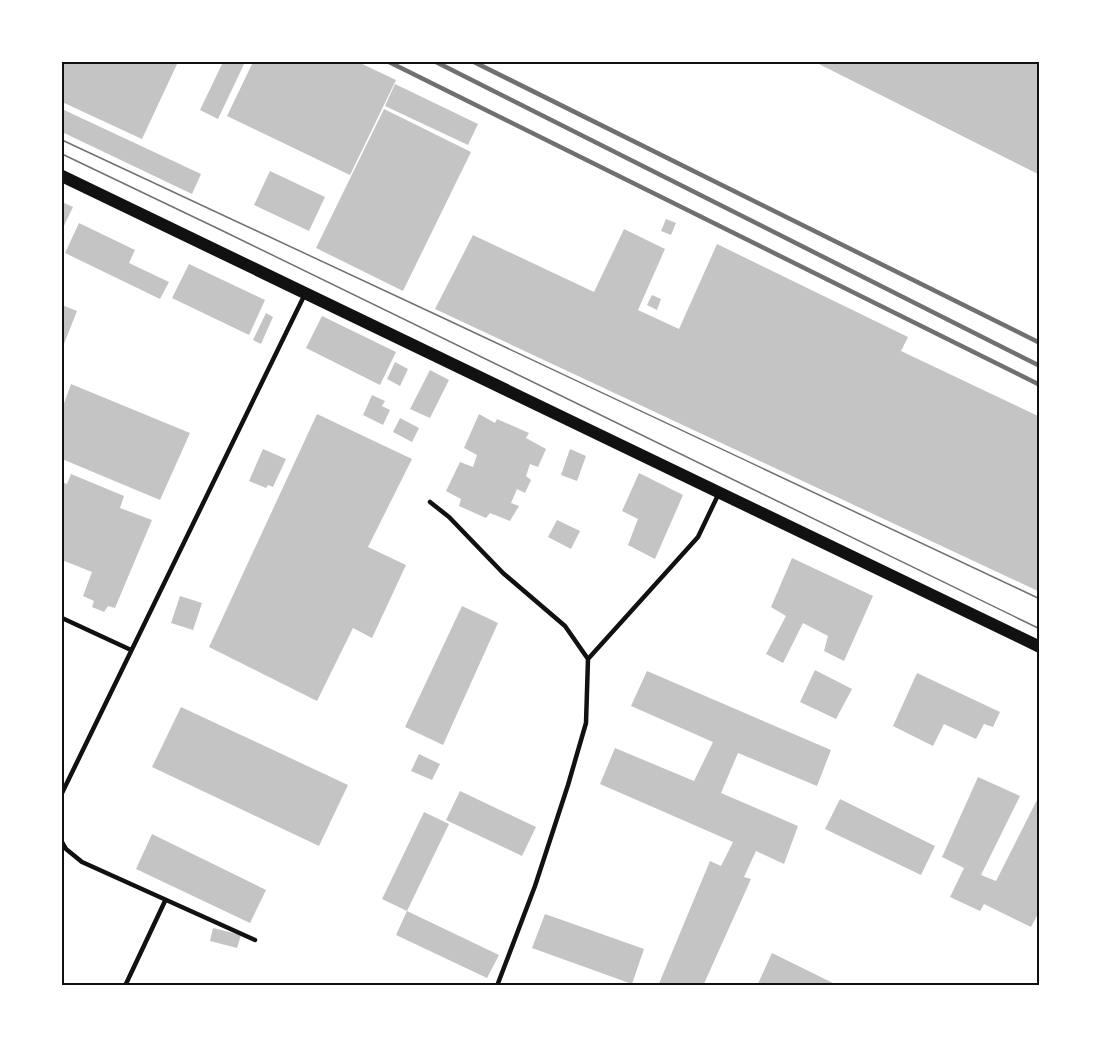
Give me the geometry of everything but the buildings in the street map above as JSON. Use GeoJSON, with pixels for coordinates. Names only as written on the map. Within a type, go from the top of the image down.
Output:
{"type":"FeatureCollection","features":[{"type":"Feature","properties":{"kind":"main road"},"geometry":{"type":"LineString","coordinates":[[62,176],[1040,647]]}},
{"type":"Feature","properties":{"kind":"lane"},"geometry":{"type":"LineString","coordinates":[[62,793],[305,293]]}},
{"type":"Feature","properties":{"kind":"lane"},"geometry":{"type":"LineString","coordinates":[[588,660],[698,537],[719,493]]}},
{"type":"Feature","properties":{"kind":"lane"},"geometry":{"type":"LineString","coordinates":[[430,502],[449,518],[502,573],[565,626],[588,660],[586,723],[534,886],[497,986]]}},
{"type":"Feature","properties":{"kind":"lane"},"geometry":{"type":"LineString","coordinates":[[62,618],[131,650]]}},
{"type":"Feature","properties":{"kind":"lane"},"geometry":{"type":"LineString","coordinates":[[62,842],[66,849],[82,862],[255,940]]}},
{"type":"Feature","properties":{"kind":"lane"},"geometry":{"type":"LineString","coordinates":[[124,986],[165,901]]}},
{"type":"Feature","properties":{"kind":"tram line"},"geometry":{"type":"LineString","coordinates":[[62,140],[1040,599]]}},
{"type":"Feature","properties":{"kind":"tram line"},"geometry":{"type":"LineString","coordinates":[[62,154],[1040,629]]}},
{"type":"Feature","properties":{"kind":"railway"},"geometry":{"type":"LineString","coordinates":[[389,62],[1040,385]]}},
{"type":"Feature","properties":{"kind":"railway"},"geometry":{"type":"LineString","coordinates":[[436,62],[1040,366]]}},
{"type":"Feature","properties":{"kind":"railway"},"geometry":{"type":"LineString","coordinates":[[474,62],[1040,343]]}}]}
